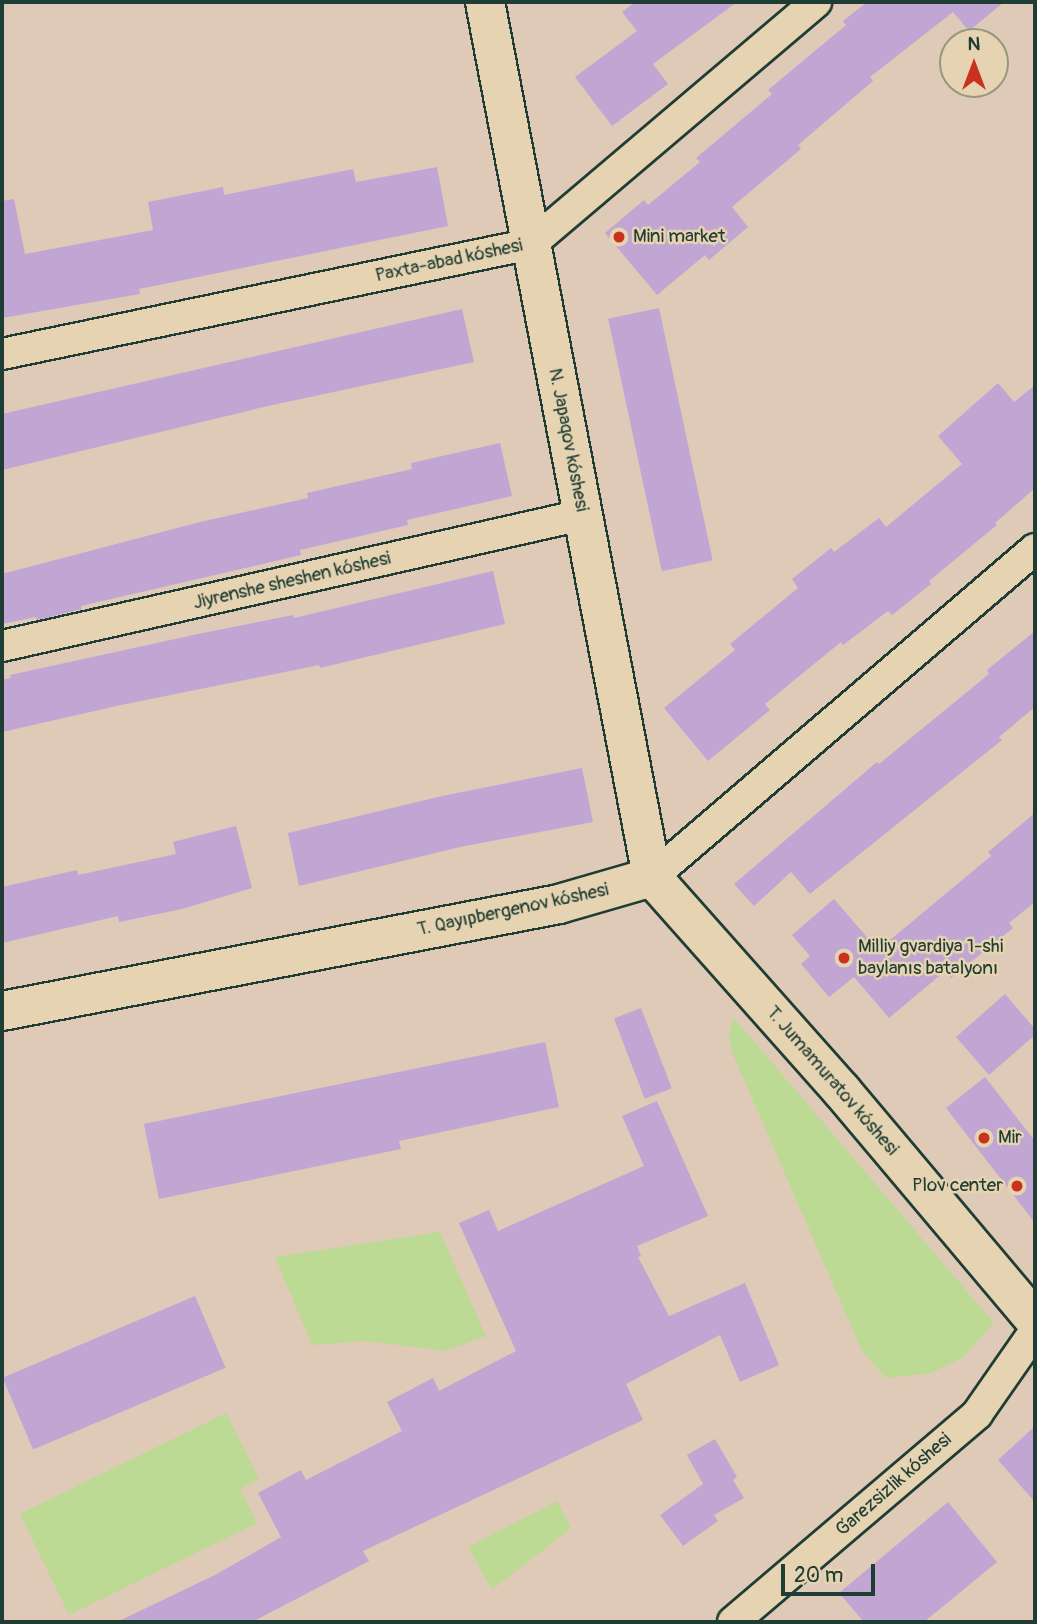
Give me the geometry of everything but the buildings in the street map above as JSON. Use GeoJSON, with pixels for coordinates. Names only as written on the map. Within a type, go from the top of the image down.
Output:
{"type":"FeatureCollection","features":[{"type":"Feature","properties":{"kind":"main road","name":"N. Japaqov kóshesi"},"geometry":{"type":"LineString","coordinates":[[485,2],[652,877]]}},
{"type":"Feature","properties":{"kind":"main road","name":"T. Qayıpbergenov kóshesi"},"geometry":{"type":"LineString","coordinates":[[2,1011],[559,904],[652,877]]}},
{"type":"Feature","properties":{"kind":"main road","name":"T. Jumamuratov kóshesi"},"geometry":{"type":"LineString","coordinates":[[652,877],[842,1091],[1035,1320]]}},
{"type":"Feature","properties":{"kind":"street","name":"Paxta-abad kóshesi"},"geometry":{"type":"LineString","coordinates":[[2,354],[531,244],[816,2]]}},
{"type":"Feature","properties":{"kind":"street","name":"Jiyrenshe sheshen kóshesi"},"geometry":{"type":"LineString","coordinates":[[2,646],[582,515]]}},
{"type":"Feature","properties":{"kind":"street","name":"T. Qayıpbergenov kóshesi"},"geometry":{"type":"LineString","coordinates":[[652,877],[1035,550]]}},
{"type":"Feature","properties":{"kind":"street","name":"Ǵarezsizlik kóshesi"},"geometry":{"type":"LineString","coordinates":[[733,1622],[976,1414],[1035,1331]]}},
{"type":"Feature","properties":{"kind":"green space"},"geometry":{"type":"Polygon","coordinates":[[[734,1018],[994,1323],[962,1358],[931,1373],[886,1378],[862,1351],[731,1050],[729,1033],[734,1018]]]}},
{"type":"Feature","properties":{"kind":"green space"},"geometry":{"type":"Polygon","coordinates":[[[440,1232],[486,1336],[445,1351],[366,1341],[312,1345],[275,1257],[440,1232]]]}},
{"type":"Feature","properties":{"kind":"green space"},"geometry":{"type":"Polygon","coordinates":[[[226,1413],[259,1479],[240,1489],[257,1523],[69,1615],[20,1514],[226,1413]]]}},
{"type":"Feature","properties":{"kind":"green space"},"geometry":{"type":"Polygon","coordinates":[[[557,1501],[571,1528],[492,1590],[468,1547],[557,1501]]]}},
{"type":"Feature","properties":{"kind":"place","name":"Mini market"},"geometry":{"type":"Point","coordinates":[619,237]}},
{"type":"Feature","properties":{"kind":"place","name":"Milliy gvardiya 1-shi baylanıs batalyonı"},"geometry":{"type":"Point","coordinates":[844,958]}},
{"type":"Feature","properties":{"kind":"place","name":"Mir"},"geometry":{"type":"Point","coordinates":[984,1138]}},
{"type":"Feature","properties":{"kind":"place","name":"Plov center"},"geometry":{"type":"Point","coordinates":[1017,1186]}}]}
